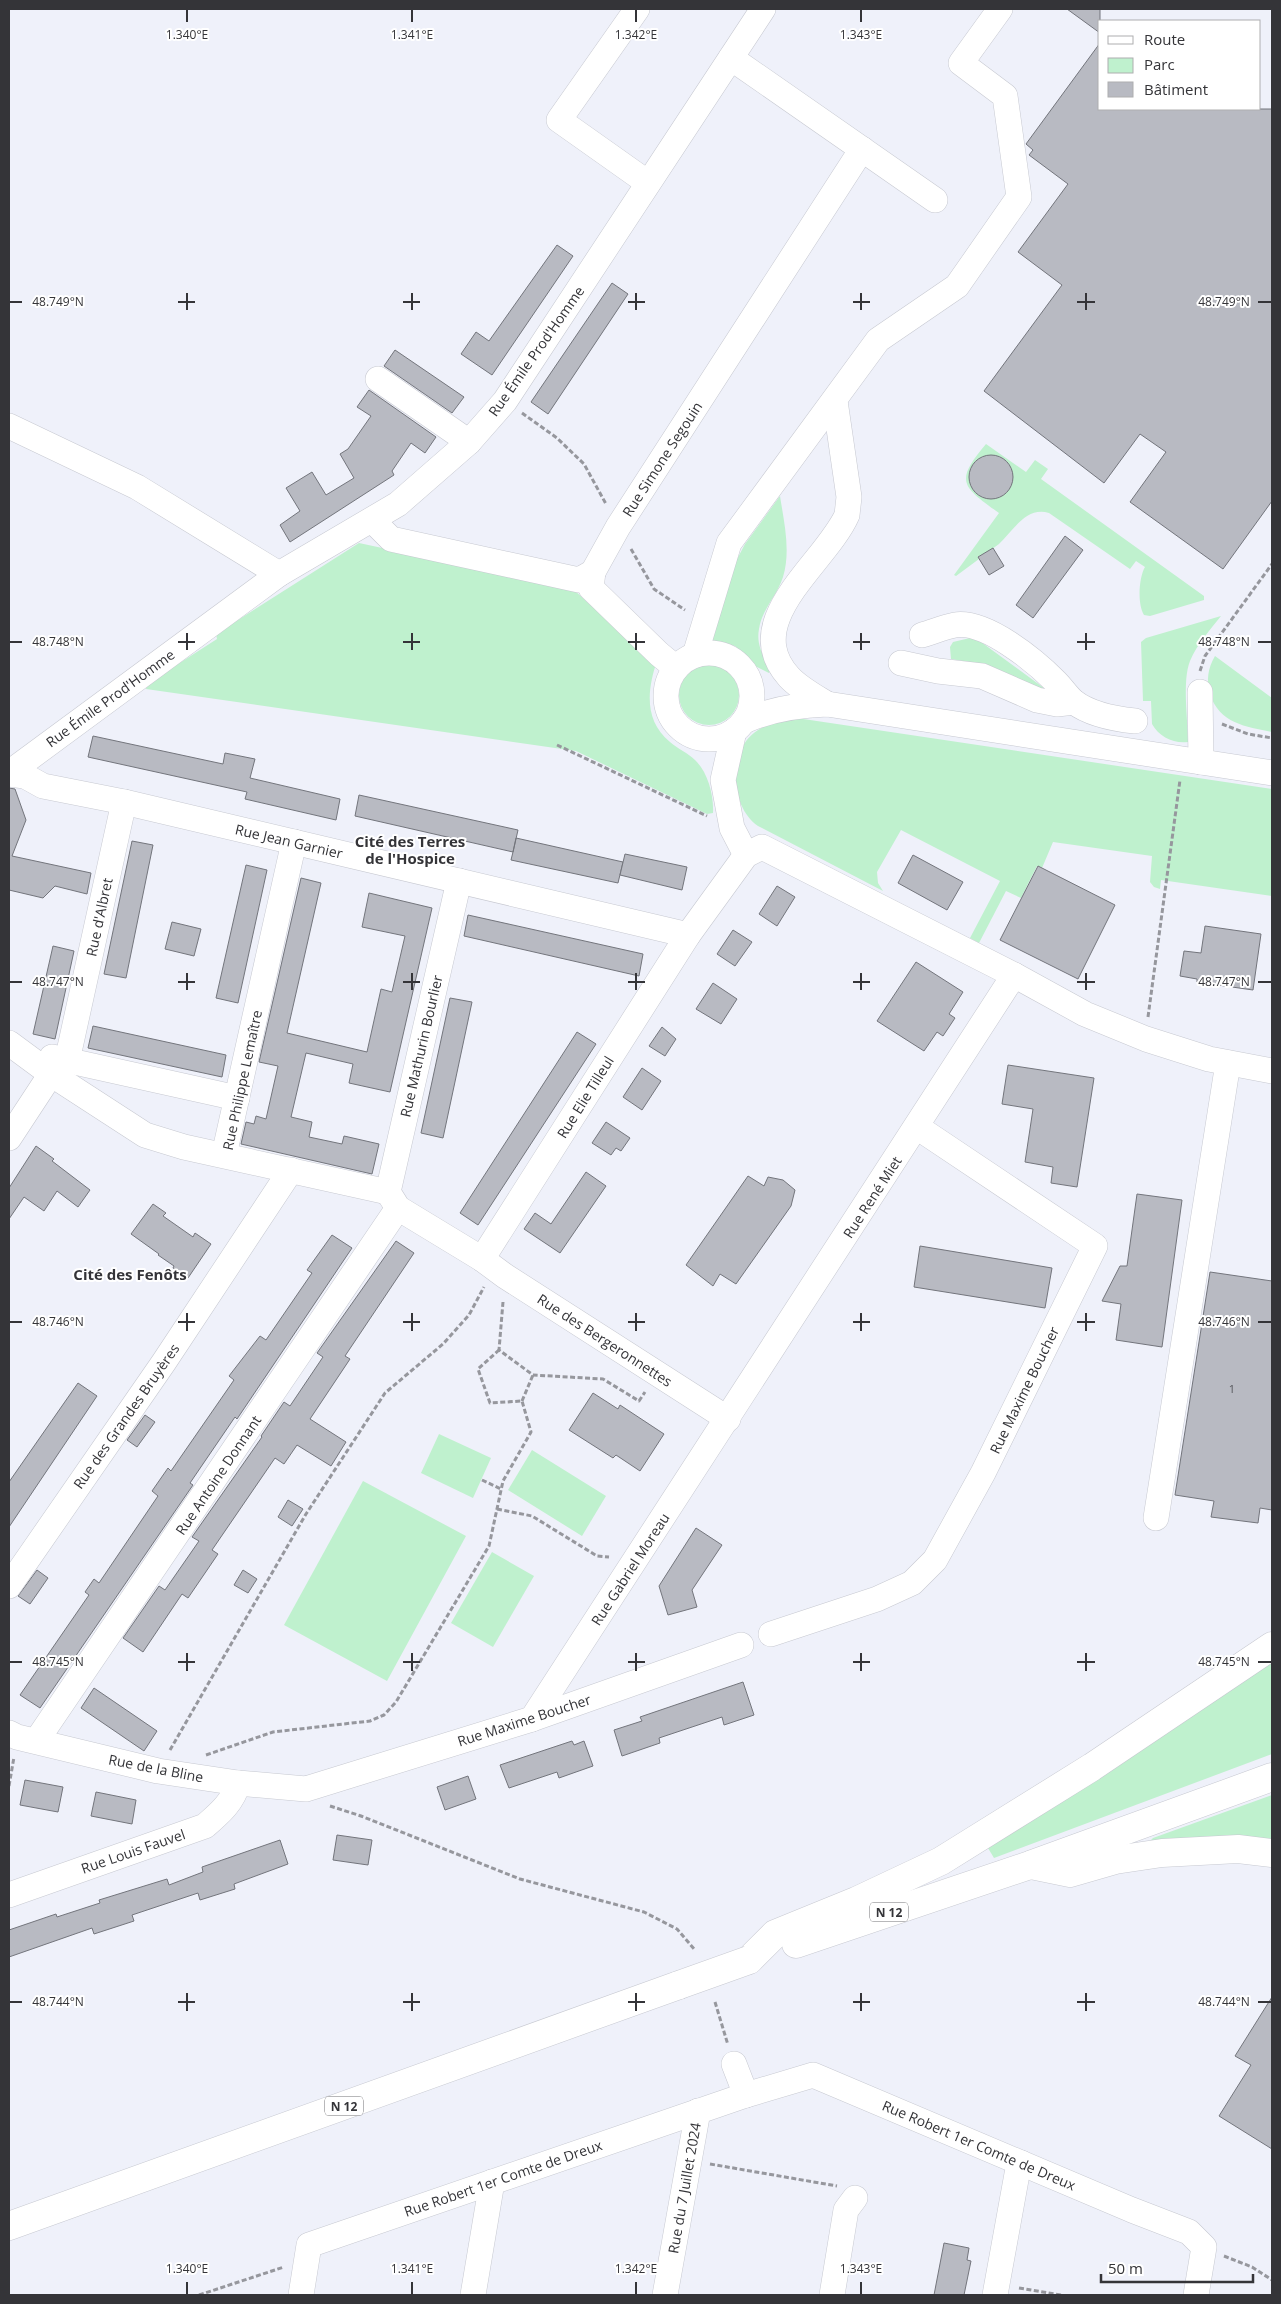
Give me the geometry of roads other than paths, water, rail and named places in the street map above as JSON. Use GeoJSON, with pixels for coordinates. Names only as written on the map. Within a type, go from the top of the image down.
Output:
{"type":"FeatureCollection","features":[{"type":"Feature","properties":{"kind":"main road"},"geometry":{"type":"LineString","coordinates":[[749,1960],[775,1934],[856,1901],[941,1861],[1084,1772],[1272,1646]]}},
{"type":"Feature","properties":{"kind":"main road","name":"N 12"},"geometry":{"type":"LineString","coordinates":[[9,2226],[749,1960],[1030,1865],[1272,1777]]}},
{"type":"Feature","properties":{"kind":"main road"},"geometry":{"type":"LineString","coordinates":[[1030,1865],[1070,1873],[1115,1860],[1162,1852],[1238,1849],[1272,1853]]}},
{"type":"Feature","properties":{"kind":"street"},"geometry":{"type":"LineString","coordinates":[[637,9],[559,120],[648,183]]}},
{"type":"Feature","properties":{"kind":"street","name":"Rue Émile Prod'Homme"},"geometry":{"type":"LineString","coordinates":[[9,773],[279,574],[398,504],[469,442],[505,401],[763,9]]}},
{"type":"Feature","properties":{"kind":"street"},"geometry":{"type":"LineString","coordinates":[[827,704],[788,707],[764,712],[719,738],[708,739],[693,735],[679,726],[668,708],[666,687],[686,661],[729,543],[878,340],[957,286],[1019,197],[1005,96],[961,63],[1000,9]]}},
{"type":"Feature","properties":{"kind":"street"},"geometry":{"type":"LineString","coordinates":[[731,58],[935,200]]}},
{"type":"Feature","properties":{"kind":"street","name":"Rue Simone Segouin"},"geometry":{"type":"LineString","coordinates":[[594,572],[618,527],[862,149]]}},
{"type":"Feature","properties":{"kind":"street"},"geometry":{"type":"LineString","coordinates":[[378,378],[469,442]]}},
{"type":"Feature","properties":{"kind":"street"},"geometry":{"type":"LineString","coordinates":[[827,704],[789,677],[776,655],[772,632],[779,612],[847,515],[849,497],[835,401]]}},
{"type":"Feature","properties":{"kind":"street"},"geometry":{"type":"LineString","coordinates":[[9,426],[138,487],[279,574]]}},
{"type":"Feature","properties":{"kind":"street"},"geometry":{"type":"LineString","coordinates":[[372,520],[391,539],[579,580],[594,572]]}},
{"type":"Feature","properties":{"kind":"street"},"geometry":{"type":"LineString","coordinates":[[594,572],[591,588],[659,654],[686,661],[715,653],[724,655],[733,660],[745,672],[827,704],[1272,772]]}},
{"type":"Feature","properties":{"kind":"street"},"geometry":{"type":"LineString","coordinates":[[922,635],[957,625],[984,630],[1012,645],[1039,667],[1074,702],[1094,712],[1117,719],[1135,721]]}},
{"type":"Feature","properties":{"kind":"street"},"geometry":{"type":"LineString","coordinates":[[901,663],[938,671],[982,676],[1037,700],[1057,704],[1074,702]]}},
{"type":"Feature","properties":{"kind":"street"},"geometry":{"type":"LineString","coordinates":[[745,672],[752,693],[752,703],[739,726],[724,780],[732,828],[746,855],[762,847],[1014,975],[1085,1014],[1146,1039],[1209,1059],[1272,1070]]}},
{"type":"Feature","properties":{"kind":"street"},"geometry":{"type":"LineString","coordinates":[[1192,760],[1200,692]]}},
{"type":"Feature","properties":{"kind":"street"},"geometry":{"type":"LineString","coordinates":[[693,735],[724,780]]}},
{"type":"Feature","properties":{"kind":"street","name":"Rue Jean Garnier"},"geometry":{"type":"LineString","coordinates":[[9,773],[24,776],[43,786],[124,802],[688,935]]}},
{"type":"Feature","properties":{"kind":"street","name":"Rue d'Albret"},"geometry":{"type":"LineString","coordinates":[[59,1067],[124,802]]}},
{"type":"Feature","properties":{"kind":"street","name":"Rue Philippe Lemaître"},"geometry":{"type":"LineString","coordinates":[[294,842],[224,1156],[291,1170],[393,1200]]}},
{"type":"Feature","properties":{"kind":"street","name":"Rue Elie Tilleul"},"geometry":{"type":"LineString","coordinates":[[494,1268],[688,935],[746,855]]}},
{"type":"Feature","properties":{"kind":"street","name":"Rue Mathurin Bourlier"},"geometry":{"type":"LineString","coordinates":[[393,1200],[459,881]]}},
{"type":"Feature","properties":{"kind":"street","name":"Rue René Miet"},"geometry":{"type":"LineString","coordinates":[[728,1419],[1014,975]]}},
{"type":"Feature","properties":{"kind":"street"},"geometry":{"type":"LineString","coordinates":[[13,1047],[59,1067],[237,1098]]}},
{"type":"Feature","properties":{"kind":"street"},"geometry":{"type":"LineString","coordinates":[[1156,1518],[1228,1063]]}},
{"type":"Feature","properties":{"kind":"street"},"geometry":{"type":"LineString","coordinates":[[9,1138],[59,1067]]}},
{"type":"Feature","properties":{"kind":"street"},"geometry":{"type":"LineString","coordinates":[[59,1067],[145,1135],[224,1156]]}},
{"type":"Feature","properties":{"kind":"street","name":"Rue Maxime Boucher"},"geometry":{"type":"LineString","coordinates":[[771,1634],[877,1599],[912,1582],[935,1560],[983,1473],[1095,1246],[917,1127]]}},
{"type":"Feature","properties":{"kind":"street","name":"Rue des Grandes Bruyères"},"geometry":{"type":"LineString","coordinates":[[9,1586],[169,1354],[291,1170]]}},
{"type":"Feature","properties":{"kind":"street"},"geometry":{"type":"LineString","coordinates":[[393,1200],[494,1268]]}},
{"type":"Feature","properties":{"kind":"street","name":"Rue Antoine Donnant"},"geometry":{"type":"LineString","coordinates":[[21,1737],[393,1200]]}},
{"type":"Feature","properties":{"kind":"street","name":"Rue des Bergeronnettes"},"geometry":{"type":"LineString","coordinates":[[494,1268],[728,1419]]}},
{"type":"Feature","properties":{"kind":"street","name":"Rue Gabriel Moreau"},"geometry":{"type":"LineString","coordinates":[[532,1719],[728,1419]]}},
{"type":"Feature","properties":{"kind":"street","name":"Rue Maxime Boucher"},"geometry":{"type":"LineString","coordinates":[[306,1789],[532,1719],[741,1646]]}},
{"type":"Feature","properties":{"kind":"street","name":"Rue de la Bline"},"geometry":{"type":"LineString","coordinates":[[21,1737],[158,1771],[238,1783],[306,1789]]}},
{"type":"Feature","properties":{"kind":"street","name":"Rue Louis Fauvel"},"geometry":{"type":"LineString","coordinates":[[9,1895],[205,1826],[224,1810],[236,1792],[238,1783]]}},
{"type":"Feature","properties":{"kind":"street"},"geometry":{"type":"LineString","coordinates":[[734,2064],[746,2095]]}},
{"type":"Feature","properties":{"kind":"street","name":"Rue Robert 1er Comte de Dreux"},"geometry":{"type":"LineString","coordinates":[[300,2295],[309,2245],[698,2111],[813,2075],[1189,2232],[1204,2247],[1196,2295]]}},
{"type":"Feature","properties":{"kind":"street","name":"Rue du 7 Juillet 2024"},"geometry":{"type":"LineString","coordinates":[[666,2295],[698,2111]]}},
{"type":"Feature","properties":{"kind":"street"},"geometry":{"type":"LineString","coordinates":[[995,2290],[1017,2174],[1021,2163]]}},
{"type":"Feature","properties":{"kind":"street"},"geometry":{"type":"LineString","coordinates":[[473,2295],[492,2182]]}},
{"type":"Feature","properties":{"kind":"street"},"geometry":{"type":"LineString","coordinates":[[832,2295],[846,2210],[851,2193]]}},
{"type":"Feature","properties":{"kind":"district","name":"Cité des Terres de l'Hospice"},"geometry":{"type":"Point","coordinates":[410,850]}},
{"type":"Feature","properties":{"kind":"district","name":"Cité des Fenôts"},"geometry":{"type":"Point","coordinates":[130,1274]}}]}
